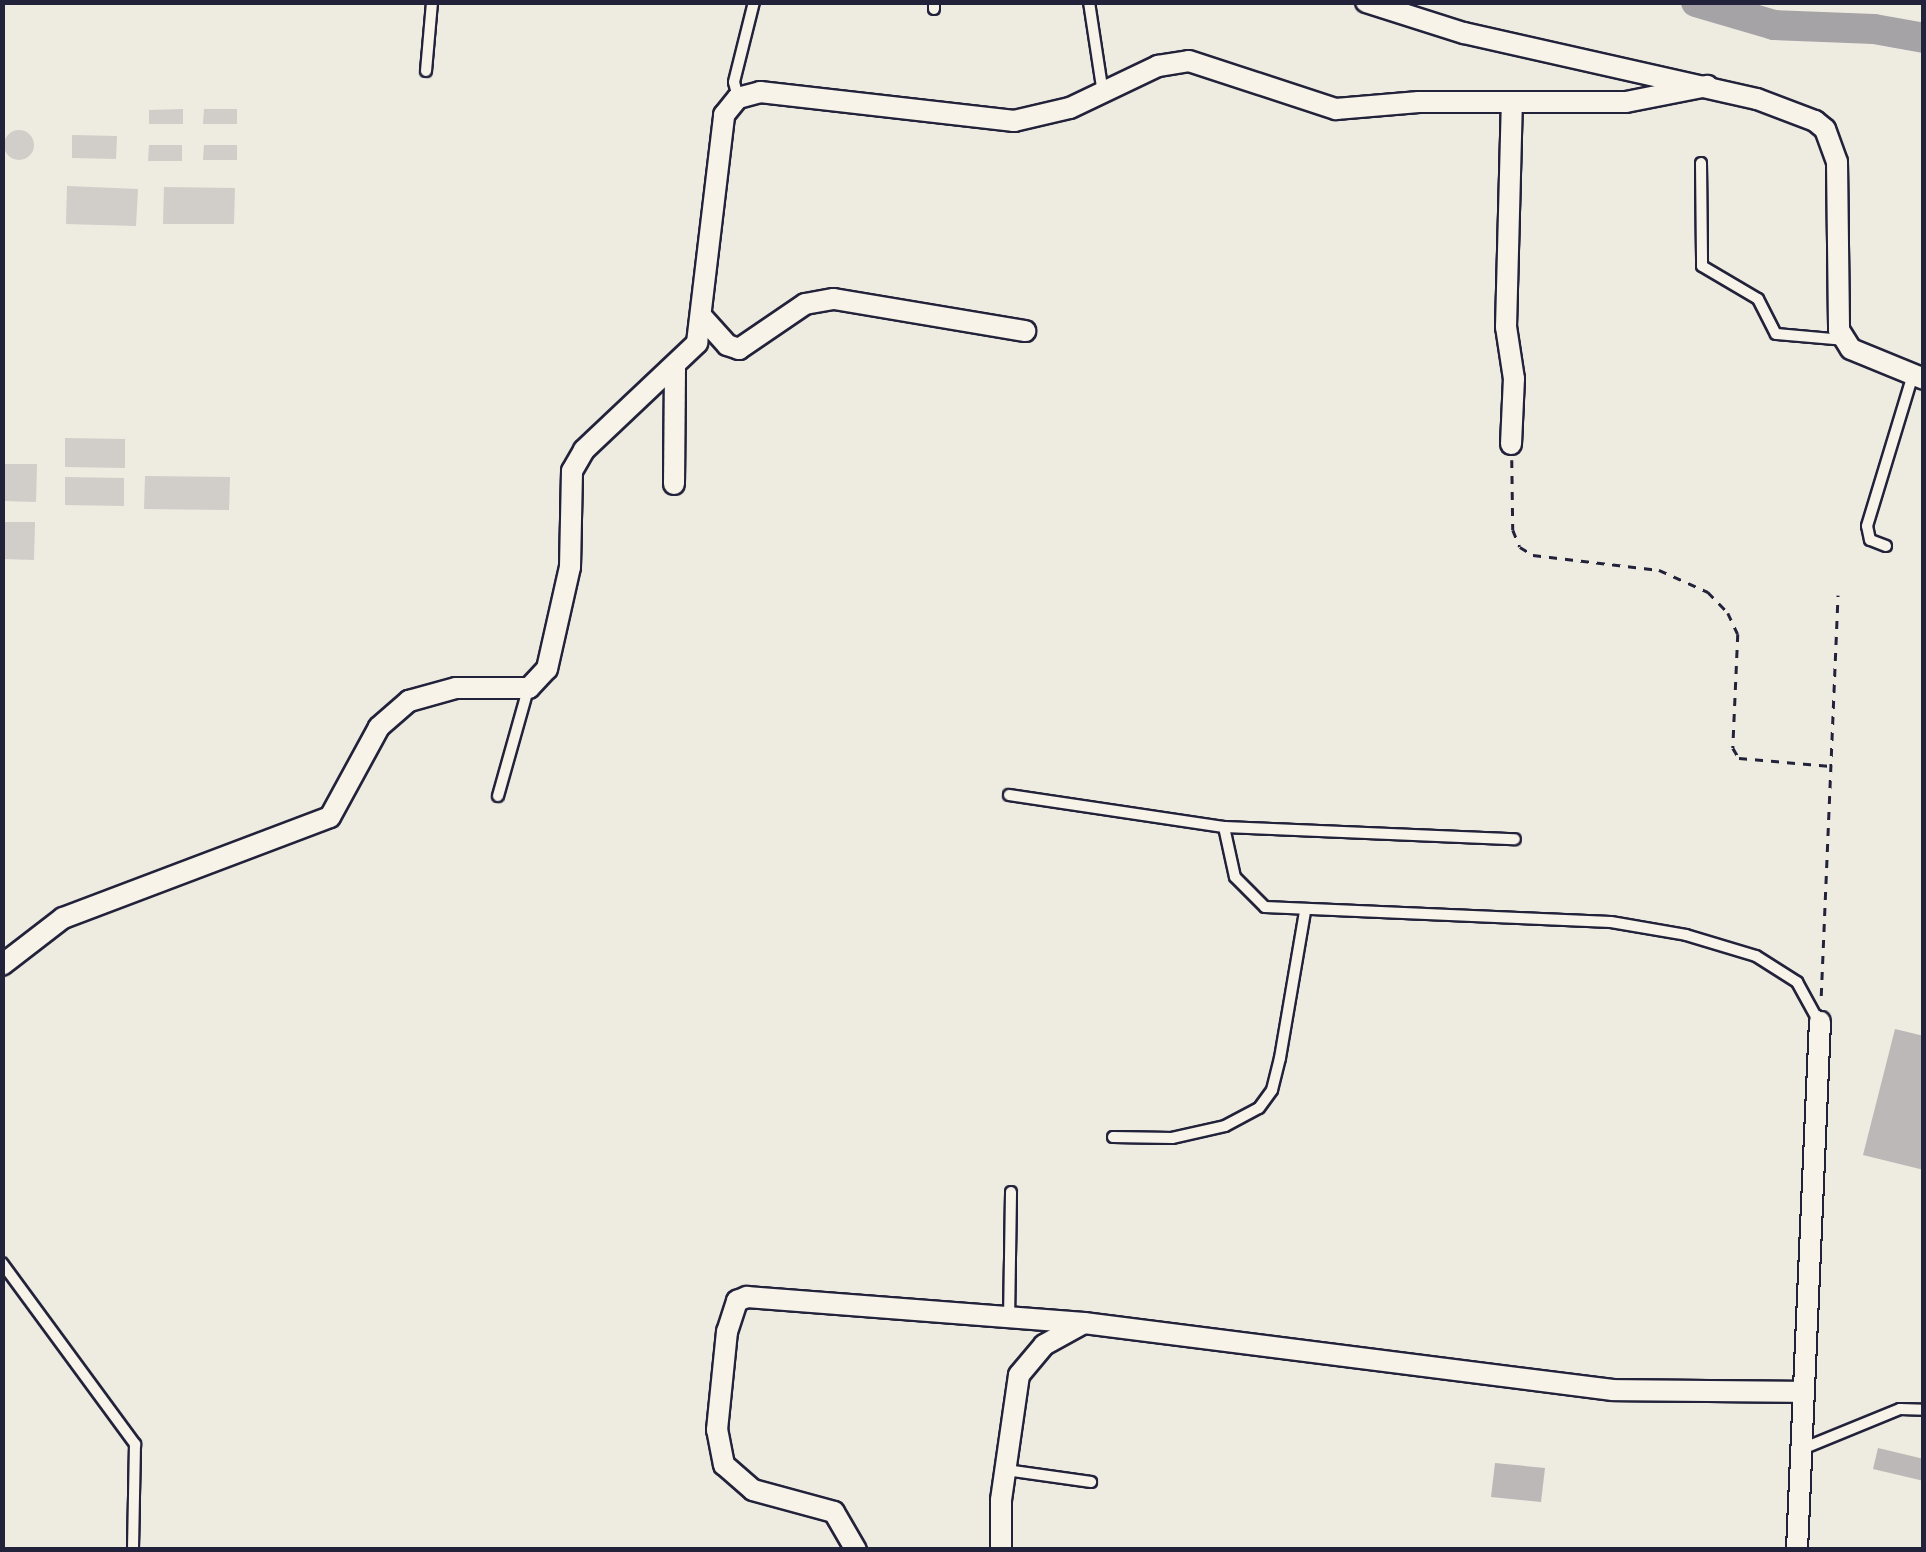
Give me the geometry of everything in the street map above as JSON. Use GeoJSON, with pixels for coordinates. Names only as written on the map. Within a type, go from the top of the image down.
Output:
{"type":"FeatureCollection","features":[{"type":"Feature","properties":{"kind":"street"},"geometry":{"type":"LineString","coordinates":[[1366,2],[1464,33],[1706,86],[1814,121],[1833,142],[1836,316],[1844,340],[1918,377]]}},
{"type":"Feature","properties":{"kind":"street"},"geometry":{"type":"LineString","coordinates":[[2,965],[63,918],[330,818],[379,727],[409,701],[456,688],[528,688],[548,669],[559,638],[572,472],[584,450],[675,368],[697,343],[704,318],[724,115],[738,98],[760,92],[1014,121],[1104,94],[1158,66],[1188,61],[1336,110],[1420,102],[1512,106],[1626,102],[1706,86]]}},
{"type":"Feature","properties":{"kind":"street"},"geometry":{"type":"LineString","coordinates":[[1512,106],[1506,327],[1514,379],[1512,444]]}},
{"type":"Feature","properties":{"kind":"street"},"geometry":{"type":"LineString","coordinates":[[704,318],[726,345],[739,348],[804,304],[834,299],[1025,332]]}},
{"type":"Feature","properties":{"kind":"street"},"geometry":{"type":"LineString","coordinates":[[674,484],[675,368]]}},
{"type":"Feature","properties":{"kind":"street"},"geometry":{"type":"LineString","coordinates":[[1797,1550],[1820,1022]]}},
{"type":"Feature","properties":{"kind":"street"},"geometry":{"type":"LineString","coordinates":[[856,1550],[834,1512],[754,1490],[724,1464],[716,1430],[727,1332],[737,1302],[760,1296],[1009,1321],[1084,1323],[1613,1390],[1804,1392]]}},
{"type":"Feature","properties":{"kind":"street"},"geometry":{"type":"LineString","coordinates":[[1002,1550],[1006,1470],[1024,1366],[1044,1345],[1084,1323]]}},
{"type":"Feature","properties":{"kind":"lane"},"geometry":{"type":"LineString","coordinates":[[426,72],[432,2]]}},
{"type":"Feature","properties":{"kind":"lane"},"geometry":{"type":"LineString","coordinates":[[738,98],[734,82],[754,2]]}},
{"type":"Feature","properties":{"kind":"lane"},"geometry":{"type":"LineString","coordinates":[[1089,2],[1104,94]]}},
{"type":"Feature","properties":{"kind":"lane"},"geometry":{"type":"LineString","coordinates":[[1702,163],[1702,266],[1758,299],[1776,334],[1844,340]]}},
{"type":"Feature","properties":{"kind":"lane"},"geometry":{"type":"LineString","coordinates":[[1886,546],[1870,540],[1867,526],[1918,377]]}},
{"type":"Feature","properties":{"kind":"lane"},"geometry":{"type":"LineString","coordinates":[[498,796],[528,688]]}},
{"type":"Feature","properties":{"kind":"lane"},"geometry":{"type":"LineString","coordinates":[[1009,795],[1224,828],[1515,840]]}},
{"type":"Feature","properties":{"kind":"lane"},"geometry":{"type":"LineString","coordinates":[[1224,828],[1229,864],[1250,894],[1265,907],[1611,922],[1686,936],[1756,956],[1797,982],[1820,1022]]}},
{"type":"Feature","properties":{"kind":"lane"},"geometry":{"type":"LineString","coordinates":[[1113,1137],[1172,1138],[1225,1126],[1259,1108],[1272,1090],[1280,1058],[1305,911]]}},
{"type":"Feature","properties":{"kind":"lane"},"geometry":{"type":"LineString","coordinates":[[1009,1321],[1010,1192]]}},
{"type":"Feature","properties":{"kind":"lane"},"geometry":{"type":"LineString","coordinates":[[2,1262],[135,1444],[133,1550]]}},
{"type":"Feature","properties":{"kind":"lane"},"geometry":{"type":"LineString","coordinates":[[1802,1449],[1900,1410],[1924,1410]]}},
{"type":"Feature","properties":{"kind":"lane"},"geometry":{"type":"LineString","coordinates":[[1006,1470],[1091,1482]]}},
{"type":"Feature","properties":{"kind":"path"},"geometry":{"type":"LineString","coordinates":[[1512,444],[1513,530],[1520,547],[1533,555],[1634,562],[1708,592],[1738,634],[1733,748],[1740,758],[1831,766]]}},
{"type":"Feature","properties":{"kind":"path"},"geometry":{"type":"LineString","coordinates":[[1820,1022],[1838,595]]}},
{"type":"Feature","properties":{"kind":"shaded area"},"geometry":{"type":"Polygon","coordinates":[[[183,109],[183,124],[149,124],[149,110],[183,109]]]}},
{"type":"Feature","properties":{"kind":"shaded area"},"geometry":{"type":"Polygon","coordinates":[[[204,109],[237,109],[237,124],[203,124],[204,109]]]}},
{"type":"Feature","properties":{"kind":"shaded area"},"geometry":{"type":"Polygon","coordinates":[[[19,130],[30,134],[34,145],[30,156],[19,160],[8,156],[4,145],[8,134],[19,130]]]}},
{"type":"Feature","properties":{"kind":"shaded area"},"geometry":{"type":"Polygon","coordinates":[[[72,135],[117,136],[116,159],[72,158],[72,135]]]}},
{"type":"Feature","properties":{"kind":"shaded area"},"geometry":{"type":"Polygon","coordinates":[[[149,145],[182,145],[182,161],[148,161],[149,145]]]}},
{"type":"Feature","properties":{"kind":"shaded area"},"geometry":{"type":"Polygon","coordinates":[[[204,145],[237,145],[237,160],[203,160],[204,145]]]}},
{"type":"Feature","properties":{"kind":"shaded area"},"geometry":{"type":"Polygon","coordinates":[[[67,186],[138,189],[136,226],[66,224],[67,186]]]}},
{"type":"Feature","properties":{"kind":"shaded area"},"geometry":{"type":"Polygon","coordinates":[[[164,187],[235,188],[234,224],[163,224],[164,187]]]}},
{"type":"Feature","properties":{"kind":"shaded area"},"geometry":{"type":"Polygon","coordinates":[[[65,438],[125,439],[125,468],[65,467],[65,438]]]}},
{"type":"Feature","properties":{"kind":"shaded area"},"geometry":{"type":"Polygon","coordinates":[[[3,464],[37,464],[36,502],[3,501],[3,464]]]}},
{"type":"Feature","properties":{"kind":"shaded area"},"geometry":{"type":"Polygon","coordinates":[[[145,476],[230,477],[229,510],[144,509],[145,476]]]}},
{"type":"Feature","properties":{"kind":"shaded area"},"geometry":{"type":"Polygon","coordinates":[[[65,477],[124,478],[124,506],[65,505],[65,477]]]}},
{"type":"Feature","properties":{"kind":"shaded area"},"geometry":{"type":"Polygon","coordinates":[[[3,522],[35,522],[34,560],[3,559],[3,522]]]}},
{"type":"Feature","properties":{"kind":"building"},"geometry":{"type":"Polygon","coordinates":[[[1895,1029],[1924,1036],[1924,1170],[1863,1155],[1895,1029]]]}},
{"type":"Feature","properties":{"kind":"building"},"geometry":{"type":"Polygon","coordinates":[[[1878,1448],[1924,1459],[1924,1481],[1873,1469],[1878,1448]]]}},
{"type":"Feature","properties":{"kind":"building"},"geometry":{"type":"Polygon","coordinates":[[[1495,1463],[1545,1468],[1541,1502],[1491,1497],[1495,1463]]]}},
{"type":"Feature","properties":{"kind":"waterway"},"geometry":{"type":"LineString","coordinates":[[1696,2],[1774,25],[1874,29],[1924,38]]}}]}
